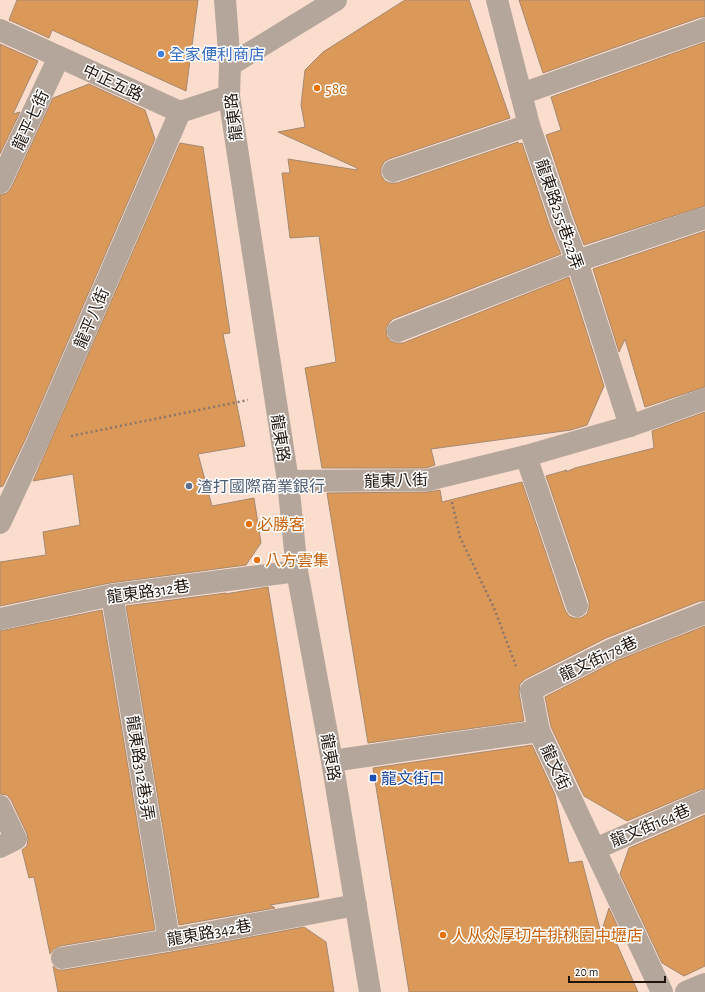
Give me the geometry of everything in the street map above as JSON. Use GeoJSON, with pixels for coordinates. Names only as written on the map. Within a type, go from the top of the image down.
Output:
{"type":"FeatureCollection","features":[{"type":"Feature","properties":{"kind":"street","name":"龍東路"},"geometry":{"type":"LineString","coordinates":[[226,0],[230,65],[229,96],[288,482],[297,572],[332,761],[370,992]]}},
{"type":"Feature","properties":{"kind":"street"},"geometry":{"type":"LineString","coordinates":[[230,65],[336,0]]}},
{"type":"Feature","properties":{"kind":"street","name":"龍東路255巷22弄"},"geometry":{"type":"LineString","coordinates":[[496,0],[529,125],[561,220],[577,261],[630,426]]}},
{"type":"Feature","properties":{"kind":"street"},"geometry":{"type":"LineString","coordinates":[[521,94],[705,29]]}},
{"type":"Feature","properties":{"kind":"street","name":"中正五路"},"geometry":{"type":"LineString","coordinates":[[0,30],[180,112]]}},
{"type":"Feature","properties":{"kind":"street","name":"龍平七街"},"geometry":{"type":"LineString","coordinates":[[0,183],[60,57]]}},
{"type":"Feature","properties":{"kind":"street"},"geometry":{"type":"LineString","coordinates":[[180,112],[229,96]]}},
{"type":"Feature","properties":{"kind":"street","name":"龍平八街"},"geometry":{"type":"LineString","coordinates":[[0,523],[37,443],[180,112]]}},
{"type":"Feature","properties":{"kind":"street"},"geometry":{"type":"LineString","coordinates":[[393,171],[529,125]]}},
{"type":"Feature","properties":{"kind":"street"},"geometry":{"type":"LineString","coordinates":[[398,331],[577,261],[705,218]]}},
{"type":"Feature","properties":{"kind":"street","name":"龍東八街"},"geometry":{"type":"LineString","coordinates":[[288,482],[428,480],[526,456],[630,426],[705,399]]}},
{"type":"Feature","properties":{"kind":"street"},"geometry":{"type":"LineString","coordinates":[[526,456],[577,606]]}},
{"type":"Feature","properties":{"kind":"street","name":"龍東路312巷"},"geometry":{"type":"LineString","coordinates":[[0,619],[112,595],[297,572]]}},
{"type":"Feature","properties":{"kind":"street","name":"龍東路312巷3弄"},"geometry":{"type":"LineString","coordinates":[[112,595],[169,940]]}},
{"type":"Feature","properties":{"kind":"street","name":"龍文街178巷"},"geometry":{"type":"LineString","coordinates":[[531,690],[611,650],[705,613]]}},
{"type":"Feature","properties":{"kind":"street"},"geometry":{"type":"LineString","coordinates":[[531,690],[539,731]]}},
{"type":"Feature","properties":{"kind":"street","name":"龍文街"},"geometry":{"type":"LineString","coordinates":[[332,761],[539,731],[662,992]]}},
{"type":"Feature","properties":{"kind":"street","name":"龍文街164巷"},"geometry":{"type":"LineString","coordinates":[[595,849],[705,801]]}},
{"type":"Feature","properties":{"kind":"street"},"geometry":{"type":"LineString","coordinates":[[0,806],[16,839],[0,847]]}},
{"type":"Feature","properties":{"kind":"street","name":"龍東路342巷"},"geometry":{"type":"LineString","coordinates":[[62,958],[169,940],[356,905]]}},
{"type":"Feature","properties":{"kind":"street"},"geometry":{"type":"LineString","coordinates":[[686,992],[705,984]]}},
{"type":"Feature","properties":{"kind":"path"},"geometry":{"type":"LineString","coordinates":[[37,443],[274,394]]}},
{"type":"Feature","properties":{"kind":"path"},"geometry":{"type":"LineString","coordinates":[[445,475],[460,538],[494,608],[522,680],[531,690]]}},
{"type":"Feature","properties":{"kind":"building"},"geometry":{"type":"Polygon","coordinates":[[[17,0],[198,0],[186,91],[52,30],[49,38],[9,20],[17,0]]]}},
{"type":"Feature","properties":{"kind":"building"},"geometry":{"type":"Polygon","coordinates":[[[405,0],[469,0],[510,118],[389,159],[384,162],[381,168],[381,175],[385,181],[397,183],[518,142],[519,144],[522,143],[549,224],[561,254],[393,319],[386,329],[387,336],[391,341],[403,343],[569,277],[604,386],[587,425],[571,430],[431,449],[435,465],[426,468],[322,468],[305,368],[336,362],[319,236],[290,238],[282,173],[290,173],[288,159],[357,170],[357,168],[278,132],[305,127],[301,105],[305,70],[323,52],[405,0]]]}},
{"type":"Feature","properties":{"kind":"building"},"geometry":{"type":"Polygon","coordinates":[[[519,0],[705,0],[705,17],[701,17],[543,73],[519,0]]]}},
{"type":"Feature","properties":{"kind":"building"},"geometry":{"type":"Polygon","coordinates":[[[705,42],[705,206],[584,245],[546,135],[561,130],[551,97],[705,42]]]}},
{"type":"Feature","properties":{"kind":"building"},"geometry":{"type":"Polygon","coordinates":[[[0,44],[38,61],[13,114],[20,112],[0,154],[0,44]]]}},
{"type":"Feature","properties":{"kind":"building"},"geometry":{"type":"Polygon","coordinates":[[[89,84],[145,110],[155,139],[26,438],[3,486],[0,487],[0,195],[7,193],[11,188],[53,98],[89,84]]]}},
{"type":"Feature","properties":{"kind":"building"},"geometry":{"type":"Polygon","coordinates":[[[180,143],[203,147],[230,333],[223,334],[245,446],[198,454],[212,506],[254,498],[261,543],[246,565],[110,583],[0,606],[0,562],[46,555],[43,532],[80,525],[73,474],[33,481],[180,143]]]}},
{"type":"Feature","properties":{"kind":"building"},"geometry":{"type":"Polygon","coordinates":[[[705,231],[705,387],[645,407],[625,339],[619,352],[593,269],[705,231]]]}},
{"type":"Feature","properties":{"kind":"building"},"geometry":{"type":"Polygon","coordinates":[[[705,412],[705,601],[700,601],[606,638],[525,679],[520,684],[519,692],[524,721],[368,743],[327,493],[428,492],[440,490],[442,502],[522,482],[565,610],[569,616],[581,618],[587,614],[589,602],[546,476],[654,448],[652,431],[705,412]]]}},
{"type":"Feature","properties":{"kind":"building"},"geometry":{"type":"Polygon","coordinates":[[[268,587],[319,897],[270,905],[275,908],[179,925],[126,606],[226,593],[225,594],[268,587]]]}},
{"type":"Feature","properties":{"kind":"building"},"geometry":{"type":"Polygon","coordinates":[[[102,610],[155,930],[60,946],[54,949],[50,954],[34,877],[29,878],[22,850],[27,846],[27,834],[11,800],[7,795],[0,794],[0,631],[102,610]]]}},
{"type":"Feature","properties":{"kind":"building"},"geometry":{"type":"Polygon","coordinates":[[[705,626],[705,789],[627,821],[584,796],[551,727],[545,697],[616,661],[705,626]]]}},
{"type":"Feature","properties":{"kind":"building"},"geometry":{"type":"Polygon","coordinates":[[[532,745],[555,795],[569,863],[582,861],[601,933],[609,908],[624,940],[612,933],[638,992],[409,992],[373,768],[532,745]]]}},
{"type":"Feature","properties":{"kind":"building"},"geometry":{"type":"Polygon","coordinates":[[[705,815],[705,966],[684,976],[662,963],[620,874],[629,848],[705,815]]]}},
{"type":"Feature","properties":{"kind":"building"},"geometry":{"type":"Polygon","coordinates":[[[304,927],[326,942],[334,992],[58,992],[53,966],[58,970],[64,970],[304,927]]]}},
{"type":"Feature","properties":{"kind":"place","name":"全家便利商店"},"geometry":{"type":"Point","coordinates":[161,54]}},
{"type":"Feature","properties":{"kind":"place","name":"58c"},"geometry":{"type":"Point","coordinates":[317,88]}},
{"type":"Feature","properties":{"kind":"place","name":"渣打國際商業銀行"},"geometry":{"type":"Point","coordinates":[189,486]}},
{"type":"Feature","properties":{"kind":"place","name":"必勝客"},"geometry":{"type":"Point","coordinates":[249,524]}},
{"type":"Feature","properties":{"kind":"place","name":"八方雲集"},"geometry":{"type":"Point","coordinates":[257,560]}},
{"type":"Feature","properties":{"kind":"place","name":"龍文街口"},"geometry":{"type":"Point","coordinates":[373,778]}},
{"type":"Feature","properties":{"kind":"place","name":"人从众厚切牛排桃園中壢店"},"geometry":{"type":"Point","coordinates":[443,935]}}]}
